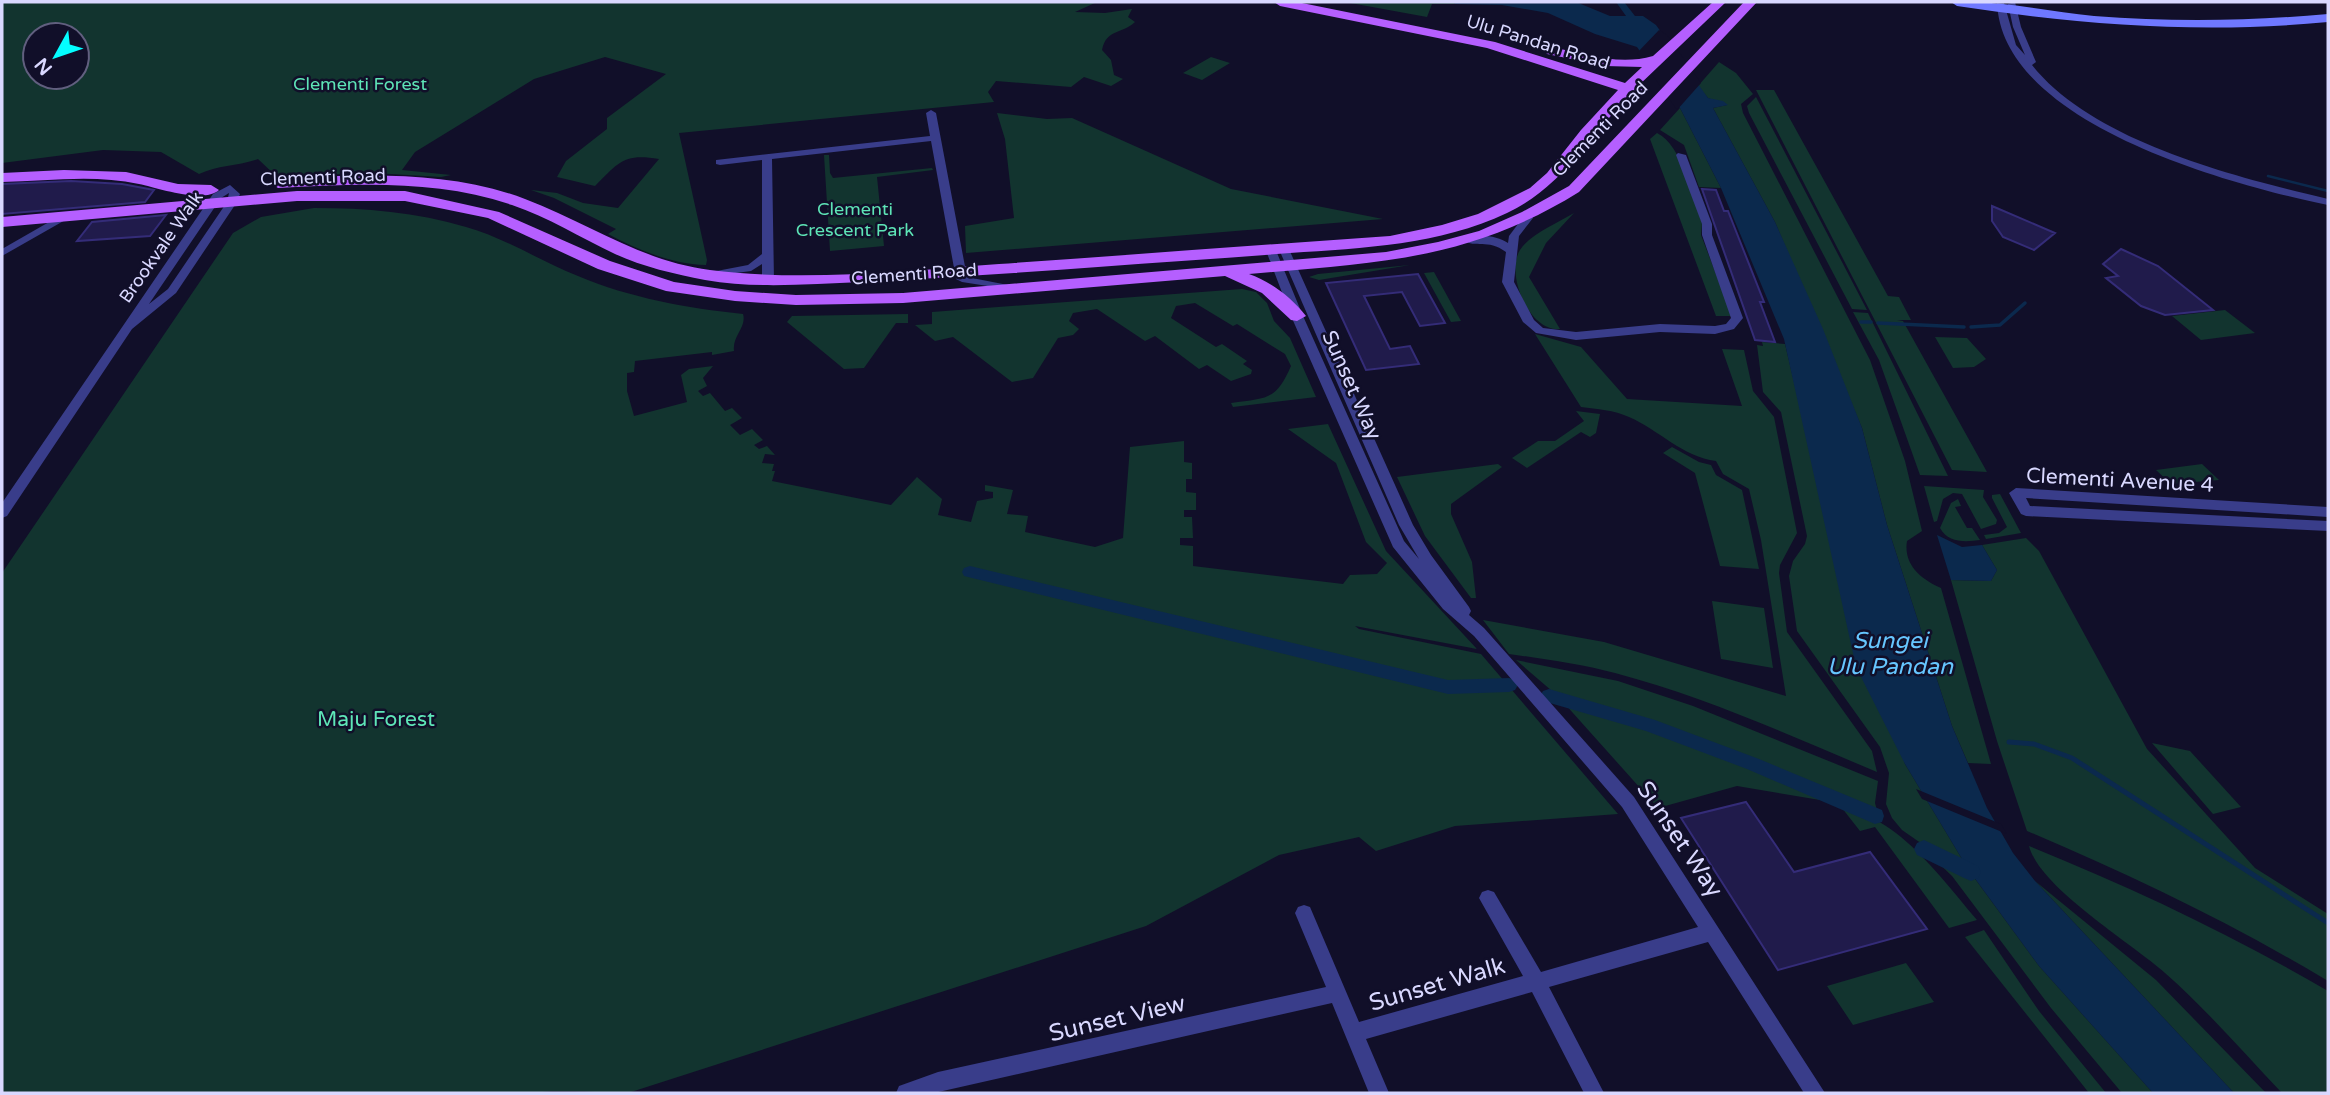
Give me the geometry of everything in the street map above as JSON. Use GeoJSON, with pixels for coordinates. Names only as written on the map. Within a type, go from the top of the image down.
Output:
{"type":"FeatureCollection","features":[{"type":"Feature","properties":{"kind":"main road","name":"Ulu Pandan Road"},"geometry":{"type":"LineString","coordinates":[[1280,2],[1507,49],[1580,73],[1638,77]]}},
{"type":"Feature","properties":{"kind":"main road","name":"Ulu Pandan Road"},"geometry":{"type":"LineString","coordinates":[[1321,2],[1479,31],[1638,77],[1664,94]]}},
{"type":"Feature","properties":{"kind":"main road","name":"Clementi Road"},"geometry":{"type":"LineString","coordinates":[[1678,40],[1682,24],[1702,2]]}},
{"type":"Feature","properties":{"kind":"main road","name":"Clementi Road"},"geometry":{"type":"LineString","coordinates":[[2,222],[210,204],[231,195],[307,181],[369,179],[428,182],[468,188],[544,212],[649,262],[707,275],[768,281],[959,272],[1276,247],[1390,241],[1453,228],[1486,217],[1519,202],[1552,179],[1592,127],[1638,77],[1720,2]]}},
{"type":"Feature","properties":{"kind":"main road","name":"Clementi Road"},"geometry":{"type":"LineString","coordinates":[[2,178],[87,175],[127,177],[187,192],[231,195],[355,194],[431,200],[493,215],[631,276],[672,287],[735,296],[848,300],[1386,257],[1436,249],[1504,229],[1528,218],[1574,188],[1751,2]]}},
{"type":"Feature","properties":{"kind":"main road"},"geometry":{"type":"LineString","coordinates":[[1956,2],[2224,24],[2328,18]]}},
{"type":"Feature","properties":{"kind":"main road"},"geometry":{"type":"LineString","coordinates":[[1956,2],[1984,11],[1995,18],[2003,28]]}},
{"type":"Feature","properties":{"kind":"main road"},"geometry":{"type":"LineString","coordinates":[[2004,6],[2042,15],[2216,18],[2328,9]]}},
{"type":"Feature","properties":{"kind":"main road"},"geometry":{"type":"LineString","coordinates":[[2017,27],[2042,15]]}},
{"type":"Feature","properties":{"kind":"main road"},"geometry":{"type":"LineString","coordinates":[[1429,22],[1462,34],[1440,34]]}},
{"type":"Feature","properties":{"kind":"main road"},"geometry":{"type":"LineString","coordinates":[[1580,73],[1592,82],[1595,97],[1592,127]]}},
{"type":"Feature","properties":{"kind":"main road"},"geometry":{"type":"LineString","coordinates":[[174,207],[188,199],[187,192]]}},
{"type":"Feature","properties":{"kind":"main road"},"geometry":{"type":"LineString","coordinates":[[1219,271],[1250,279],[1266,287],[1278,295],[1297,316]]}},
{"type":"Feature","properties":{"kind":"street"},"geometry":{"type":"LineString","coordinates":[[2004,6],[2017,27],[2027,54],[2041,74],[2102,120],[2154,145],[2224,171],[2328,197]]}},
{"type":"Feature","properties":{"kind":"street"},"geometry":{"type":"LineString","coordinates":[[2004,6],[2003,28],[2033,74],[2070,105],[2110,129],[2193,166],[2328,202]]}},
{"type":"Feature","properties":{"kind":"street"},"geometry":{"type":"LineString","coordinates":[[931,113],[962,279],[1009,288]]}},
{"type":"Feature","properties":{"kind":"street"},"geometry":{"type":"LineString","coordinates":[[720,162],[936,138]]}},
{"type":"Feature","properties":{"kind":"street"},"geometry":{"type":"LineString","coordinates":[[1528,218],[1514,236],[1508,282],[1529,322],[1541,331],[1576,337],[1660,328],[1723,330],[1734,324],[1737,318],[1707,235],[1707,224],[1681,155]]}},
{"type":"Feature","properties":{"kind":"street"},"geometry":{"type":"LineString","coordinates":[[767,156],[768,281]]}},
{"type":"Feature","properties":{"kind":"street","name":"Brookvale Walk"},"geometry":{"type":"LineString","coordinates":[[125,330],[172,291],[231,195]]}},
{"type":"Feature","properties":{"kind":"street","name":"Brookvale Walk"},"geometry":{"type":"LineString","coordinates":[[2,513],[210,204]]}},
{"type":"Feature","properties":{"kind":"street"},"geometry":{"type":"LineString","coordinates":[[2,253],[63,217]]}},
{"type":"Feature","properties":{"kind":"street"},"geometry":{"type":"LineString","coordinates":[[1468,240],[1497,240],[1511,250]]}},
{"type":"Feature","properties":{"kind":"street","name":"Sunset Way"},"geometry":{"type":"LineString","coordinates":[[1276,247],[1297,316],[1398,543],[1448,605],[1479,632]]}},
{"type":"Feature","properties":{"kind":"street"},"geometry":{"type":"LineString","coordinates":[[707,275],[751,268],[766,256]]}},
{"type":"Feature","properties":{"kind":"street","name":"Sunset Way"},"geometry":{"type":"LineString","coordinates":[[1283,266],[1406,525],[1426,559],[1479,632],[1628,802],[1815,1093]]}},
{"type":"Feature","properties":{"kind":"street","name":"Clementi Avenue 4"},"geometry":{"type":"LineString","coordinates":[[2328,512],[2016,493],[2026,510],[2328,526]]}},
{"type":"Feature","properties":{"kind":"street","name":"Sunset Walk"},"geometry":{"type":"LineString","coordinates":[[1488,898],[1536,982]]}},
{"type":"Feature","properties":{"kind":"street","name":"Sunset Walk"},"geometry":{"type":"LineString","coordinates":[[1304,913],[1355,1033],[1712,932]]}},
{"type":"Feature","properties":{"kind":"street"},"geometry":{"type":"LineString","coordinates":[[1536,982],[1594,1093]]}},
{"type":"Feature","properties":{"kind":"street","name":"Sunset View"},"geometry":{"type":"LineString","coordinates":[[906,1093],[939,1082],[1339,993]]}},
{"type":"Feature","properties":{"kind":"street"},"geometry":{"type":"LineString","coordinates":[[1355,1033],[1379,1093]]}},
{"type":"Feature","properties":{"kind":"green space","name":"Clementi Forest"},"geometry":{"type":"Polygon","coordinates":[[[2,2],[1097,2],[1075,12],[1105,13],[1132,9],[1128,17],[1135,22],[1111,35],[1104,43],[1102,50],[1111,60],[1114,75],[1123,79],[1111,86],[1084,77],[1071,87],[996,81],[988,92],[994,102],[679,133],[706,265],[680,262],[643,251],[608,234],[616,229],[554,198],[531,190],[557,193],[583,203],[618,208],[659,159],[638,157],[623,161],[595,186],[557,177],[566,161],[607,129],[607,118],[666,74],[605,57],[534,79],[415,152],[402,170],[451,175],[441,177],[374,173],[276,176],[258,159],[199,174],[161,152],[103,150],[2,163],[2,2]]]}},
{"type":"Feature","properties":{"kind":"green space"},"geometry":{"type":"Polygon","coordinates":[[[1345,2],[1455,4],[1432,4],[1427,17],[1345,2]]]}},
{"type":"Feature","properties":{"kind":"green space"},"geometry":{"type":"Polygon","coordinates":[[[1211,57],[1230,63],[1202,80],[1183,73],[1211,57]]]}},
{"type":"Feature","properties":{"kind":"green space"},"geometry":{"type":"Polygon","coordinates":[[[1719,62],[1736,73],[1753,94],[1741,104],[1743,113],[1870,360],[1905,461],[1922,531],[1907,541],[1908,557],[1921,576],[1941,588],[1991,764],[1968,763],[1952,726],[1887,525],[1862,428],[1775,222],[1713,108],[1727,105],[1708,98],[1698,86],[1719,62]]]}},
{"type":"Feature","properties":{"kind":"green space"},"geometry":{"type":"Polygon","coordinates":[[[1756,90],[1774,90],[1888,296],[1899,297],[1911,320],[1897,320],[1903,321],[1987,472],[1952,470],[1756,90]]]}},
{"type":"Feature","properties":{"kind":"green space"},"geometry":{"type":"Polygon","coordinates":[[[1756,97],[1867,310],[1852,309],[1749,113],[1747,106],[1756,97]]]}},
{"type":"Feature","properties":{"kind":"green space"},"geometry":{"type":"Polygon","coordinates":[[[1680,108],[1721,188],[1699,187],[1684,145],[1660,130],[1680,108]]]}},
{"type":"Feature","properties":{"kind":"green space"},"geometry":{"type":"Polygon","coordinates":[[[997,113],[1047,119],[1072,118],[1231,189],[1383,219],[966,253],[965,226],[1014,218],[1005,139],[997,113]]]}},
{"type":"Feature","properties":{"kind":"green space"},"geometry":{"type":"Polygon","coordinates":[[[1657,133],[1673,148],[1686,173],[1702,223],[1701,235],[1732,316],[1716,316],[1650,139],[1657,133]]]}},
{"type":"Feature","properties":{"kind":"green space","name":"Clementi Crescent Park"},"geometry":{"type":"Polygon","coordinates":[[[824,155],[829,155],[833,178],[933,170],[877,177],[884,246],[830,251],[824,155]]]}},
{"type":"Feature","properties":{"kind":"green space","name":"Maju Forest"},"geometry":{"type":"Polygon","coordinates":[[[314,208],[391,212],[447,222],[495,237],[598,284],[680,305],[743,314],[744,319],[734,351],[635,361],[634,372],[627,373],[627,391],[634,416],[687,402],[681,375],[689,369],[713,366],[703,378],[707,386],[698,391],[703,396],[710,393],[725,411],[732,408],[742,418],[730,425],[740,435],[752,429],[763,440],[754,445],[759,449],[767,446],[775,455],[765,454],[762,463],[774,464],[772,481],[891,505],[917,477],[942,499],[938,515],[971,522],[977,501],[993,498],[993,492],[985,491],[985,485],[1013,490],[1007,514],[1028,516],[1025,532],[1095,547],[1123,538],[1130,447],[1184,441],[1184,462],[1192,463],[1192,479],[1186,479],[1186,492],[1196,493],[1196,510],[1184,510],[1184,517],[1192,517],[1193,538],[1180,538],[1180,545],[1193,546],[1193,566],[1343,584],[1350,575],[1377,574],[1387,563],[1366,542],[1336,463],[1288,429],[1328,424],[1386,551],[1477,649],[1355,626],[1481,654],[1618,814],[1455,826],[1376,851],[1359,837],[1279,855],[1146,926],[628,1093],[2,1093],[2,573],[233,233],[261,217],[314,208]]]}},
{"type":"Feature","properties":{"kind":"green space"},"geometry":{"type":"Polygon","coordinates":[[[1574,213],[1546,243],[1529,277],[1560,329],[1549,327],[1530,312],[1518,286],[1516,260],[1520,250],[1530,239],[1574,213]]]}},
{"type":"Feature","properties":{"kind":"green space"},"geometry":{"type":"Polygon","coordinates":[[[1410,265],[1319,280],[1309,277],[1318,274],[1410,265]]]}},
{"type":"Feature","properties":{"kind":"green space"},"geometry":{"type":"Polygon","coordinates":[[[1434,272],[1461,321],[1451,322],[1424,273],[1434,272]]]}},
{"type":"Feature","properties":{"kind":"green space"},"geometry":{"type":"Polygon","coordinates":[[[1242,289],[1256,292],[1267,303],[1274,321],[1290,338],[1316,397],[1233,407],[1231,403],[1261,398],[1275,392],[1291,366],[1285,354],[1237,324],[1233,326],[1195,303],[1176,306],[1171,318],[1216,347],[1222,344],[1247,361],[1243,364],[1252,370],[1251,374],[1231,381],[1207,365],[1199,369],[1155,336],[1145,341],[1097,309],[1073,313],[1069,321],[1079,329],[1073,335],[1058,338],[1033,378],[1012,382],[953,337],[935,341],[915,325],[932,324],[932,312],[1242,289]]]}},
{"type":"Feature","properties":{"kind":"green space"},"geometry":{"type":"Polygon","coordinates":[[[2225,310],[2255,333],[2201,340],[2172,316],[2225,310]]]}},
{"type":"Feature","properties":{"kind":"green space"},"geometry":{"type":"Polygon","coordinates":[[[1853,312],[1868,313],[1948,476],[1920,475],[1879,360],[1853,312]]]}},
{"type":"Feature","properties":{"kind":"green space"},"geometry":{"type":"Polygon","coordinates":[[[908,314],[908,323],[896,323],[864,368],[844,369],[787,322],[792,316],[908,314]]]}},
{"type":"Feature","properties":{"kind":"green space"},"geometry":{"type":"Polygon","coordinates":[[[1535,334],[1581,347],[1627,399],[1742,406],[1722,349],[1744,350],[1753,391],[1774,417],[1797,533],[1780,565],[1779,573],[1787,632],[1872,751],[1877,772],[1748,718],[1649,683],[1589,667],[1509,654],[1483,620],[1604,642],[1786,696],[1761,540],[1749,489],[1723,474],[1716,461],[1682,449],[1640,422],[1611,411],[1581,407],[1535,334]]]}},
{"type":"Feature","properties":{"kind":"green space"},"geometry":{"type":"Polygon","coordinates":[[[1935,337],[1967,338],[1986,359],[1974,367],[1953,368],[1935,337]]]}},
{"type":"Feature","properties":{"kind":"green space"},"geometry":{"type":"Polygon","coordinates":[[[1762,342],[1785,344],[1811,454],[1905,764],[1968,869],[1925,846],[1902,830],[1892,818],[1886,804],[1889,773],[1880,747],[1797,631],[1789,576],[1793,561],[1805,544],[1807,536],[1781,412],[1763,392],[1757,345],[1763,346],[1762,342]]]}},
{"type":"Feature","properties":{"kind":"green space"},"geometry":{"type":"Polygon","coordinates":[[[1576,411],[1600,414],[1596,433],[1590,437],[1581,432],[1527,468],[1512,458],[1538,441],[1555,441],[1584,421],[1576,411]]]}},
{"type":"Feature","properties":{"kind":"green space"},"geometry":{"type":"Polygon","coordinates":[[[1672,447],[1699,462],[1711,465],[1716,475],[1742,490],[1759,569],[1720,566],[1695,473],[1663,453],[1672,447]]]}},
{"type":"Feature","properties":{"kind":"green space"},"geometry":{"type":"Polygon","coordinates":[[[1498,464],[1502,467],[1451,504],[1451,514],[1472,562],[1476,598],[1471,598],[1425,536],[1397,477],[1498,464]]]}},
{"type":"Feature","properties":{"kind":"green space"},"geometry":{"type":"Polygon","coordinates":[[[2202,464],[2219,480],[2171,484],[2156,470],[2202,464]]]}},
{"type":"Feature","properties":{"kind":"green space"},"geometry":{"type":"Polygon","coordinates":[[[1924,486],[1984,490],[1983,497],[1997,520],[1996,524],[1981,529],[1962,494],[1953,493],[1943,499],[1937,521],[1934,522],[1924,486]]]}},
{"type":"Feature","properties":{"kind":"green space"},"geometry":{"type":"Polygon","coordinates":[[[2000,494],[2021,533],[1986,539],[1984,535],[1999,533],[2007,527],[1992,498],[1992,495],[2000,494]]]}},
{"type":"Feature","properties":{"kind":"green space"},"geometry":{"type":"Polygon","coordinates":[[[1958,499],[1961,506],[1955,507],[1967,528],[1972,528],[1980,540],[1952,539],[1940,528],[1951,503],[1958,499]]]}},
{"type":"Feature","properties":{"kind":"green space"},"geometry":{"type":"Polygon","coordinates":[[[2026,538],[2039,551],[2147,749],[2255,868],[2328,914],[2328,981],[2255,939],[2180,901],[2027,831],[1997,741],[1951,580],[1991,581],[1997,570],[1982,545],[2026,538]]]}},
{"type":"Feature","properties":{"kind":"green space"},"geometry":{"type":"Polygon","coordinates":[[[1712,601],[1764,608],[1773,668],[1721,659],[1712,601]]]}},
{"type":"Feature","properties":{"kind":"green space"},"geometry":{"type":"Polygon","coordinates":[[[1516,660],[1618,681],[1693,706],[1878,781],[1875,803],[1878,814],[1648,721],[1559,697],[1516,660]]]}},
{"type":"Feature","properties":{"kind":"green space"},"geometry":{"type":"Polygon","coordinates":[[[1564,703],[1719,755],[1811,791],[1869,816],[1912,846],[1977,920],[1949,928],[1875,827],[1860,831],[1838,803],[1737,786],[1658,808],[1564,703]]]}},
{"type":"Feature","properties":{"kind":"green space"},"geometry":{"type":"Polygon","coordinates":[[[2152,743],[2190,751],[2241,807],[2213,814],[2152,743]]]}},
{"type":"Feature","properties":{"kind":"green space"},"geometry":{"type":"Polygon","coordinates":[[[2029,846],[2182,913],[2328,991],[2328,1093],[2282,1093],[2181,987],[2088,914],[2050,879],[2029,846]]]}},
{"type":"Feature","properties":{"kind":"green space"},"geometry":{"type":"Polygon","coordinates":[[[1929,854],[1973,876],[2039,966],[2153,1093],[2122,1093],[2051,1008],[1952,876],[1929,854]]]}},
{"type":"Feature","properties":{"kind":"green space"},"geometry":{"type":"Polygon","coordinates":[[[2035,881],[2156,980],[2266,1093],[2234,1093],[2035,881]]]}},
{"type":"Feature","properties":{"kind":"green space"},"geometry":{"type":"Polygon","coordinates":[[[1984,930],[2039,1011],[2106,1093],[2089,1093],[1965,937],[1984,930]]]}},
{"type":"Feature","properties":{"kind":"green space"},"geometry":{"type":"Polygon","coordinates":[[[1906,963],[1934,1002],[1853,1025],[1827,986],[1906,963]]]}},
{"type":"Feature","properties":{"kind":"water","name":"Sungei Ulu Pandan"},"geometry":{"type":"Polygon","coordinates":[[[1454,2],[1576,2],[1610,16],[1626,16],[1616,2],[1624,2],[1635,16],[1643,16],[1656,25],[1708,98],[1723,101],[1728,105],[1713,108],[1775,222],[1823,329],[1862,428],[1887,525],[1952,726],[1987,808],[2013,853],[2035,881],[2234,1093],[2153,1093],[2039,966],[1968,869],[1905,764],[1856,667],[1784,339],[1721,188],[1680,108],[1637,47],[1595,34],[1548,13],[1502,5],[1454,2]]]}},
{"type":"Feature","properties":{"kind":"water"},"geometry":{"type":"Polygon","coordinates":[[[1937,535],[1962,547],[1982,545],[1997,570],[1991,581],[1951,580],[1937,535]]]}},
{"type":"Feature","properties":{"kind":"pier"},"geometry":{"type":"Polygon","coordinates":[[[1659,30],[1667,35],[1701,83],[1677,110],[1637,53],[1659,30]]]}},
{"type":"Feature","properties":{"kind":"pier"},"geometry":{"type":"Polygon","coordinates":[[[1916,789],[2001,824],[2007,834],[1922,799],[1916,789]]]}},
{"type":"Feature","properties":{"kind":"building"},"geometry":{"type":"Polygon","coordinates":[[[71,181],[122,184],[154,190],[145,202],[2,214],[2,184],[71,181]]]}},
{"type":"Feature","properties":{"kind":"building"},"geometry":{"type":"Polygon","coordinates":[[[1702,189],[1716,190],[1724,211],[1728,211],[1764,302],[1760,302],[1775,342],[1755,340],[1702,189]]]}},
{"type":"Feature","properties":{"kind":"building"},"geometry":{"type":"Polygon","coordinates":[[[1992,206],[2055,233],[2034,250],[2003,237],[1992,221],[1992,206]]]}},
{"type":"Feature","properties":{"kind":"building"},"geometry":{"type":"Polygon","coordinates":[[[166,215],[150,236],[77,241],[92,222],[166,215]]]}},
{"type":"Feature","properties":{"kind":"building"},"geometry":{"type":"Polygon","coordinates":[[[2121,249],[2158,266],[2213,310],[2165,315],[2141,306],[2106,278],[2118,276],[2103,264],[2121,249]]]}},
{"type":"Feature","properties":{"kind":"building"},"geometry":{"type":"Polygon","coordinates":[[[1418,274],[1445,323],[1420,326],[1402,292],[1364,296],[1390,349],[1410,346],[1419,364],[1366,370],[1326,283],[1418,274]]]}},
{"type":"Feature","properties":{"kind":"building"},"geometry":{"type":"Polygon","coordinates":[[[1746,802],[1794,872],[1870,852],[1927,929],[1778,970],[1681,818],[1746,802]]]}},
{"type":"Feature","properties":{"kind":"waterway"},"geometry":{"type":"LineString","coordinates":[[2268,176],[2328,191]]}},
{"type":"Feature","properties":{"kind":"waterway"},"geometry":{"type":"LineString","coordinates":[[1971,327],[2000,325],[2025,303]]}},
{"type":"Feature","properties":{"kind":"waterway"},"geometry":{"type":"LineString","coordinates":[[1861,322],[1871,322]]}},
{"type":"Feature","properties":{"kind":"waterway"},"geometry":{"type":"LineString","coordinates":[[1878,323],[1964,327]]}},
{"type":"Feature","properties":{"kind":"waterway"},"geometry":{"type":"LineString","coordinates":[[970,572],[1448,687],[1509,685]]}},
{"type":"Feature","properties":{"kind":"waterway"},"geometry":{"type":"LineString","coordinates":[[1549,696],[1649,725],[1753,764],[1875,816]]}},
{"type":"Feature","properties":{"kind":"waterway"},"geometry":{"type":"LineString","coordinates":[[2009,742],[2034,744],[2072,758],[2328,923]]}},
{"type":"Feature","properties":{"kind":"waterway"},"geometry":{"type":"LineString","coordinates":[[1924,849],[1971,872]]}}]}
